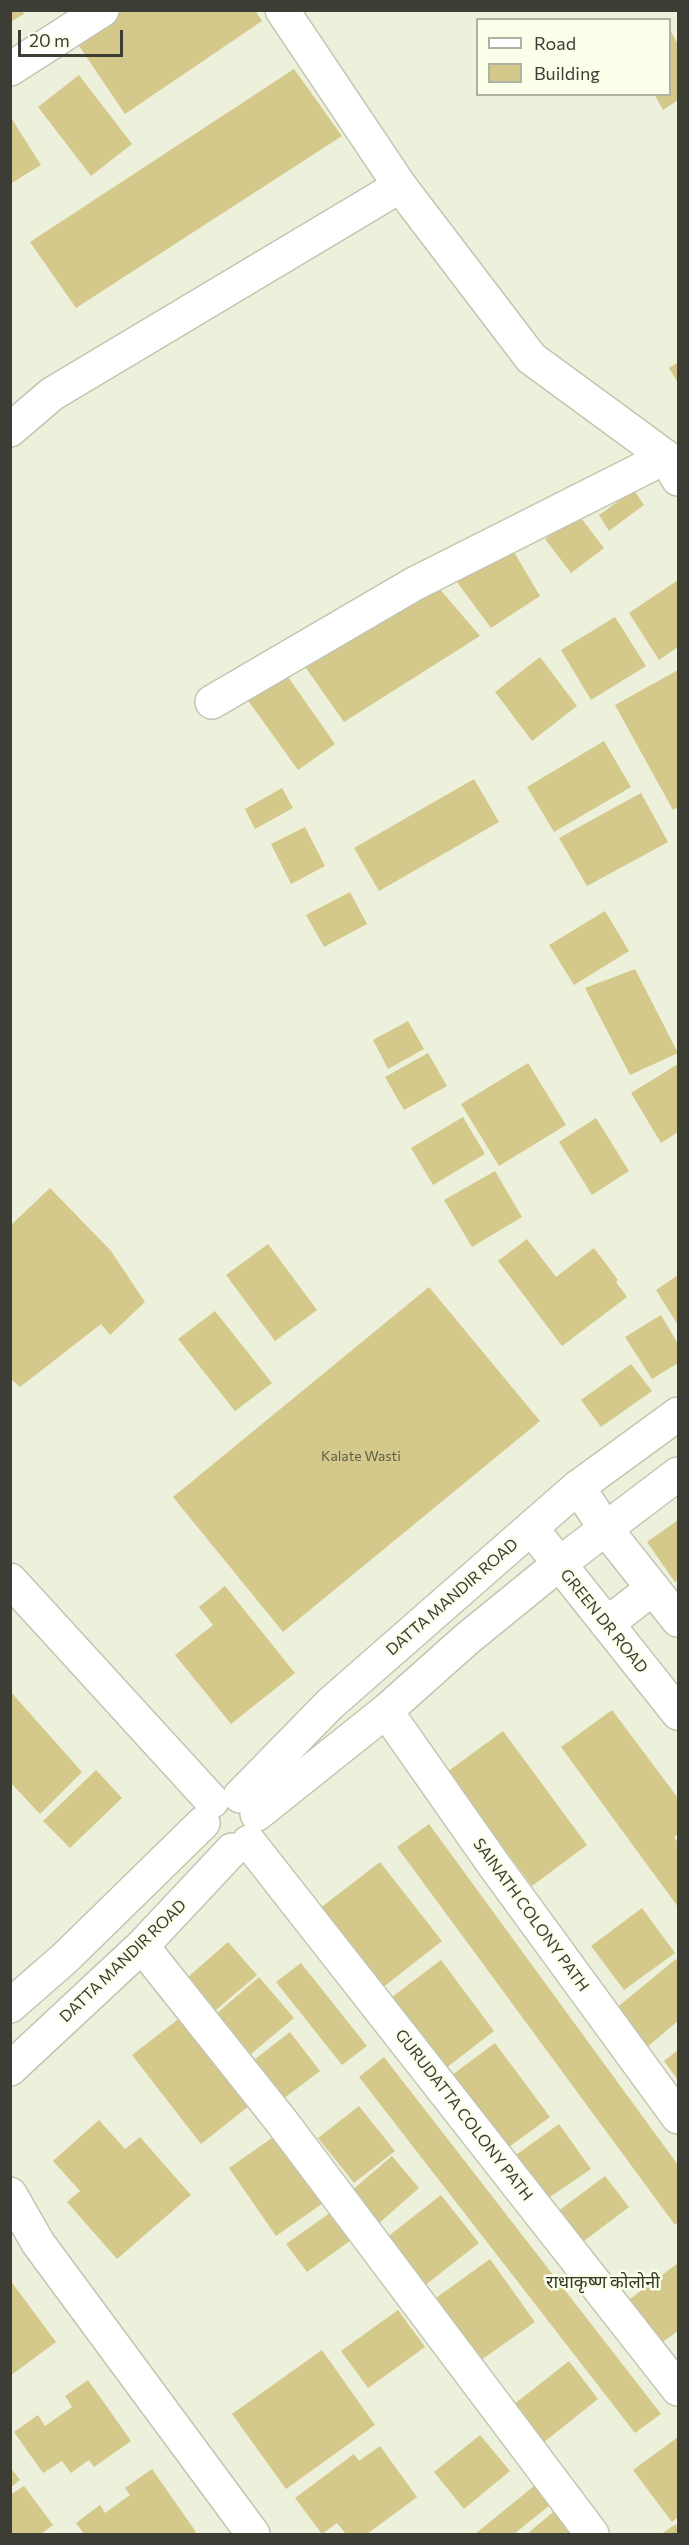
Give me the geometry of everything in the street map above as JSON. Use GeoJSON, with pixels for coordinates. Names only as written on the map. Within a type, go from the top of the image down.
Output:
{"type":"FeatureCollection","features":[{"type":"Feature","properties":{"kind":"street"},"geometry":{"type":"LineString","coordinates":[[10,69],[102,10]]}},
{"type":"Feature","properties":{"kind":"street"},"geometry":{"type":"LineString","coordinates":[[212,702],[414,584],[672,468],[531,358],[400,186],[282,10]]}},
{"type":"Feature","properties":{"kind":"street"},"geometry":{"type":"LineString","coordinates":[[10,430],[51,394],[400,186]]}},
{"type":"Feature","properties":{"kind":"street","name":"DATTA MANDIR ROAD"},"geometry":{"type":"LineString","coordinates":[[10,2069],[142,1946],[232,1821],[330,1704],[578,1487],[678,1414]]}},
{"type":"Feature","properties":{"kind":"street","name":"DATTA MANDIR ROAD"},"geometry":{"type":"LineString","coordinates":[[10,2006],[232,1821],[386,1711],[468,1638],[559,1564],[678,1474]]}},
{"type":"Feature","properties":{"kind":"street"},"geometry":{"type":"LineString","coordinates":[[578,1487],[605,1528],[678,1620]]}},
{"type":"Feature","properties":{"kind":"street","name":"GREEN DR ROAD"},"geometry":{"type":"LineString","coordinates":[[531,1528],[678,1713]]}},
{"type":"Feature","properties":{"kind":"street","name":"GURUDATTA COLONY PATH"},"geometry":{"type":"LineString","coordinates":[[10,1580],[232,1821],[678,2389]]}},
{"type":"Feature","properties":{"kind":"street"},"geometry":{"type":"LineString","coordinates":[[607,1624],[653,1588]]}},
{"type":"Feature","properties":{"kind":"street","name":"SAINATH COLONY PATH"},"geometry":{"type":"LineString","coordinates":[[386,1711],[494,1865],[678,2117]]}},
{"type":"Feature","properties":{"kind":"street"},"geometry":{"type":"LineString","coordinates":[[142,1946],[282,2122],[592,2535]]}},
{"type":"Feature","properties":{"kind":"street"},"geometry":{"type":"LineString","coordinates":[[10,2193],[38,2242],[253,2535]]}},
{"type":"Feature","properties":{"kind":"building"},"geometry":{"type":"Polygon","coordinates":[[[10,10],[22,10],[24,14],[10,22],[10,10]]]}},
{"type":"Feature","properties":{"kind":"building"},"geometry":{"type":"Polygon","coordinates":[[[124,10],[255,10],[262,21],[125,114],[77,43],[124,10]]]}},
{"type":"Feature","properties":{"kind":"building"},"geometry":{"type":"Polygon","coordinates":[[[671,32],[678,44],[678,100],[663,110],[655,96],[671,96],[671,32]]]}},
{"type":"Feature","properties":{"kind":"building"},"geometry":{"type":"Polygon","coordinates":[[[294,69],[342,136],[76,308],[30,242],[294,69]]]}},
{"type":"Feature","properties":{"kind":"building"},"geometry":{"type":"Polygon","coordinates":[[[79,75],[132,144],[91,176],[38,107],[79,75]]]}},
{"type":"Feature","properties":{"kind":"building"},"geometry":{"type":"Polygon","coordinates":[[[10,116],[41,165],[10,184],[10,116]]]}},
{"type":"Feature","properties":{"kind":"building"},"geometry":{"type":"Polygon","coordinates":[[[678,362],[678,383],[669,368],[678,362]]]}},
{"type":"Feature","properties":{"kind":"building"},"geometry":{"type":"Polygon","coordinates":[[[634,490],[644,505],[609,531],[599,515],[634,490]]]}},
{"type":"Feature","properties":{"kind":"building"},"geometry":{"type":"Polygon","coordinates":[[[578,514],[604,548],[571,573],[545,539],[578,514]]]}},
{"type":"Feature","properties":{"kind":"building"},"geometry":{"type":"Polygon","coordinates":[[[508,542],[540,596],[491,628],[454,578],[508,542]]]}},
{"type":"Feature","properties":{"kind":"building"},"geometry":{"type":"Polygon","coordinates":[[[678,580],[678,647],[659,660],[629,613],[678,580]]]}},
{"type":"Feature","properties":{"kind":"building"},"geometry":{"type":"Polygon","coordinates":[[[438,587],[480,636],[344,722],[306,668],[438,587]]]}},
{"type":"Feature","properties":{"kind":"building"},"geometry":{"type":"Polygon","coordinates":[[[615,617],[646,666],[591,700],[561,650],[615,617]]]}},
{"type":"Feature","properties":{"kind":"building"},"geometry":{"type":"Polygon","coordinates":[[[540,657],[577,706],[532,741],[495,692],[540,657]]]}},
{"type":"Feature","properties":{"kind":"building"},"geometry":{"type":"Polygon","coordinates":[[[678,670],[678,807],[673,810],[615,705],[678,670]]]}},
{"type":"Feature","properties":{"kind":"building"},"geometry":{"type":"Polygon","coordinates":[[[286,674],[335,744],[298,770],[247,699],[286,674]]]}},
{"type":"Feature","properties":{"kind":"building"},"geometry":{"type":"Polygon","coordinates":[[[604,741],[631,787],[554,832],[527,787],[604,741]]]}},
{"type":"Feature","properties":{"kind":"building"},"geometry":{"type":"Polygon","coordinates":[[[474,779],[499,822],[379,891],[354,848],[474,779]]]}},
{"type":"Feature","properties":{"kind":"building"},"geometry":{"type":"Polygon","coordinates":[[[282,788],[293,808],[255,829],[245,809],[282,788]]]}},
{"type":"Feature","properties":{"kind":"building"},"geometry":{"type":"Polygon","coordinates":[[[641,793],[668,842],[587,886],[559,838],[641,793]]]}},
{"type":"Feature","properties":{"kind":"building"},"geometry":{"type":"Polygon","coordinates":[[[305,827],[325,866],[291,884],[271,844],[305,827]]]}},
{"type":"Feature","properties":{"kind":"building"},"geometry":{"type":"Polygon","coordinates":[[[350,892],[367,924],[324,947],[306,915],[350,892]]]}},
{"type":"Feature","properties":{"kind":"building"},"geometry":{"type":"Polygon","coordinates":[[[605,911],[629,951],[574,985],[549,945],[605,911]]]}},
{"type":"Feature","properties":{"kind":"building"},"geometry":{"type":"Polygon","coordinates":[[[635,969],[678,1053],[630,1075],[585,988],[635,969]]]}},
{"type":"Feature","properties":{"kind":"building"},"geometry":{"type":"Polygon","coordinates":[[[408,1021],[424,1049],[388,1069],[373,1040],[408,1021]]]}},
{"type":"Feature","properties":{"kind":"building"},"geometry":{"type":"Polygon","coordinates":[[[428,1053],[447,1086],[404,1110],[385,1077],[428,1053]]]}},
{"type":"Feature","properties":{"kind":"building"},"geometry":{"type":"Polygon","coordinates":[[[528,1063],[566,1125],[499,1166],[461,1104],[528,1063]]]}},
{"type":"Feature","properties":{"kind":"building"},"geometry":{"type":"Polygon","coordinates":[[[678,1064],[678,1132],[661,1143],[631,1093],[678,1064]]]}},
{"type":"Feature","properties":{"kind":"building"},"geometry":{"type":"Polygon","coordinates":[[[463,1117],[485,1154],[433,1185],[411,1148],[463,1117]]]}},
{"type":"Feature","properties":{"kind":"building"},"geometry":{"type":"Polygon","coordinates":[[[596,1118],[629,1171],[592,1195],[559,1142],[596,1118]]]}},
{"type":"Feature","properties":{"kind":"building"},"geometry":{"type":"Polygon","coordinates":[[[495,1171],[522,1217],[472,1247],[444,1200],[495,1171]]]}},
{"type":"Feature","properties":{"kind":"building"},"geometry":{"type":"Polygon","coordinates":[[[50,1188],[111,1251],[145,1302],[110,1335],[101,1324],[20,1387],[10,1378],[10,1226],[50,1188]]]}},
{"type":"Feature","properties":{"kind":"building"},"geometry":{"type":"Polygon","coordinates":[[[527,1239],[556,1277],[594,1248],[618,1280],[616,1282],[627,1297],[562,1346],[498,1261],[527,1239]]]}},
{"type":"Feature","properties":{"kind":"building"},"geometry":{"type":"Polygon","coordinates":[[[268,1244],[317,1310],[275,1341],[226,1275],[268,1244]]]}},
{"type":"Feature","properties":{"kind":"building"},"geometry":{"type":"Polygon","coordinates":[[[678,1275],[678,1325],[656,1290],[678,1275]]]}},
{"type":"Feature","properties":{"kind":"building"},"geometry":{"type":"Polygon","coordinates":[[[429,1287],[540,1421],[283,1632],[173,1497],[429,1287]]]}},
{"type":"Feature","properties":{"kind":"building"},"geometry":{"type":"Polygon","coordinates":[[[215,1311],[272,1383],[235,1411],[178,1339],[215,1311]]]}},
{"type":"Feature","properties":{"kind":"building"},"geometry":{"type":"Polygon","coordinates":[[[661,1315],[678,1344],[678,1363],[652,1379],[625,1337],[661,1315]]]}},
{"type":"Feature","properties":{"kind":"building"},"geometry":{"type":"Polygon","coordinates":[[[631,1364],[652,1391],[601,1427],[581,1400],[631,1364]]]}},
{"type":"Feature","properties":{"kind":"building"},"geometry":{"type":"Polygon","coordinates":[[[678,1520],[678,1579],[675,1582],[647,1542],[678,1520]]]}},
{"type":"Feature","properties":{"kind":"building"},"geometry":{"type":"Polygon","coordinates":[[[225,1586],[295,1673],[231,1724],[175,1655],[213,1625],[199,1607],[225,1586]]]}},
{"type":"Feature","properties":{"kind":"building"},"geometry":{"type":"Polygon","coordinates":[[[10,1691],[82,1772],[40,1814],[10,1782],[10,1691]]]}},
{"type":"Feature","properties":{"kind":"building"},"geometry":{"type":"Polygon","coordinates":[[[612,1710],[678,1798],[678,1834],[674,1837],[678,1843],[678,1907],[561,1747],[612,1710]]]}},
{"type":"Feature","properties":{"kind":"building"},"geometry":{"type":"Polygon","coordinates":[[[503,1731],[587,1845],[532,1886],[447,1772],[503,1731]]]}},
{"type":"Feature","properties":{"kind":"building"},"geometry":{"type":"Polygon","coordinates":[[[96,1770],[122,1798],[70,1848],[43,1821],[96,1770]]]}},
{"type":"Feature","properties":{"kind":"building"},"geometry":{"type":"Polygon","coordinates":[[[429,1824],[678,2165],[678,2222],[675,2225],[397,1847],[429,1824]]]}},
{"type":"Feature","properties":{"kind":"building"},"geometry":{"type":"Polygon","coordinates":[[[380,1862],[442,1941],[382,1988],[319,1909],[380,1862]]]}},
{"type":"Feature","properties":{"kind":"building"},"geometry":{"type":"Polygon","coordinates":[[[642,1908],[675,1953],[624,1990],[591,1946],[642,1908]]]}},
{"type":"Feature","properties":{"kind":"building"},"geometry":{"type":"Polygon","coordinates":[[[228,1942],[257,1975],[216,2010],[188,1977],[228,1942]]]}},
{"type":"Feature","properties":{"kind":"building"},"geometry":{"type":"Polygon","coordinates":[[[676,1959],[678,1962],[678,2021],[646,2048],[615,2009],[676,1959]]]}},
{"type":"Feature","properties":{"kind":"building"},"geometry":{"type":"Polygon","coordinates":[[[441,1960],[494,2031],[446,2068],[392,1997],[441,1960]]]}},
{"type":"Feature","properties":{"kind":"building"},"geometry":{"type":"Polygon","coordinates":[[[301,1963],[367,2046],[342,2065],[276,1982],[301,1963]]]}},
{"type":"Feature","properties":{"kind":"building"},"geometry":{"type":"Polygon","coordinates":[[[259,1977],[294,2018],[251,2054],[216,2014],[259,1977]]]}},
{"type":"Feature","properties":{"kind":"building"},"geometry":{"type":"Polygon","coordinates":[[[185,2014],[254,2102],[201,2144],[132,2055],[185,2014]]]}},
{"type":"Feature","properties":{"kind":"building"},"geometry":{"type":"Polygon","coordinates":[[[290,2032],[320,2071],[279,2102],[250,2063],[290,2032]]]}},
{"type":"Feature","properties":{"kind":"building"},"geometry":{"type":"Polygon","coordinates":[[[495,2043],[550,2117],[506,2149],[452,2075],[495,2043]]]}},
{"type":"Feature","properties":{"kind":"building"},"geometry":{"type":"Polygon","coordinates":[[[678,2050],[678,2080],[664,2061],[678,2050]]]}},
{"type":"Feature","properties":{"kind":"building"},"geometry":{"type":"Polygon","coordinates":[[[384,2057],[661,2414],[635,2433],[359,2077],[384,2057]]]}},
{"type":"Feature","properties":{"kind":"building"},"geometry":{"type":"Polygon","coordinates":[[[359,2106],[395,2151],[354,2183],[318,2138],[359,2106]]]}},
{"type":"Feature","properties":{"kind":"building"},"geometry":{"type":"Polygon","coordinates":[[[99,2120],[125,2149],[140,2137],[191,2195],[117,2259],[67,2202],[80,2191],[53,2161],[99,2120]]]}},
{"type":"Feature","properties":{"kind":"building"},"geometry":{"type":"Polygon","coordinates":[[[559,2124],[591,2169],[544,2201],[513,2157],[559,2124]]]}},
{"type":"Feature","properties":{"kind":"building"},"geometry":{"type":"Polygon","coordinates":[[[279,2133],[326,2201],[276,2236],[229,2168],[279,2133]]]}},
{"type":"Feature","properties":{"kind":"building"},"geometry":{"type":"Polygon","coordinates":[[[392,2156],[419,2188],[378,2224],[350,2192],[392,2156]]]}},
{"type":"Feature","properties":{"kind":"building"},"geometry":{"type":"Polygon","coordinates":[[[605,2176],[629,2207],[576,2247],[553,2215],[605,2176]]]}},
{"type":"Feature","properties":{"kind":"building"},"geometry":{"type":"Polygon","coordinates":[[[441,2195],[479,2243],[424,2286],[386,2238],[441,2195]]]}},
{"type":"Feature","properties":{"kind":"building"},"geometry":{"type":"Polygon","coordinates":[[[334,2210],[354,2238],[307,2272],[286,2244],[334,2210]]]}},
{"type":"Feature","properties":{"kind":"building"},"geometry":{"type":"Polygon","coordinates":[[[490,2259],[535,2322],[474,2365],[429,2303],[490,2259]]]}},
{"type":"Feature","properties":{"kind":"building"},"geometry":{"type":"Polygon","coordinates":[[[678,2263],[678,2331],[654,2348],[622,2305],[678,2263]]]}},
{"type":"Feature","properties":{"kind":"building"},"geometry":{"type":"Polygon","coordinates":[[[10,2280],[56,2342],[10,2376],[10,2280]]]}},
{"type":"Feature","properties":{"kind":"building"},"geometry":{"type":"Polygon","coordinates":[[[398,2310],[425,2347],[368,2388],[341,2351],[398,2310]]]}},
{"type":"Feature","properties":{"kind":"building"},"geometry":{"type":"Polygon","coordinates":[[[322,2350],[375,2425],[286,2489],[232,2414],[322,2350]]]}},
{"type":"Feature","properties":{"kind":"building"},"geometry":{"type":"Polygon","coordinates":[[[569,2361],[598,2399],[538,2447],[508,2409],[569,2361]]]}},
{"type":"Feature","properties":{"kind":"building"},"geometry":{"type":"Polygon","coordinates":[[[88,2380],[131,2441],[94,2467],[89,2460],[71,2473],[62,2461],[43,2473],[14,2432],[38,2415],[45,2426],[72,2407],[65,2396],[88,2380]]]}},
{"type":"Feature","properties":{"kind":"building"},"geometry":{"type":"Polygon","coordinates":[[[480,2435],[510,2471],[464,2509],[434,2472],[480,2435]]]}},
{"type":"Feature","properties":{"kind":"building"},"geometry":{"type":"Polygon","coordinates":[[[678,2437],[678,2517],[672,2522],[633,2470],[678,2437]]]}},
{"type":"Feature","properties":{"kind":"building"},"geometry":{"type":"Polygon","coordinates":[[[380,2446],[417,2497],[367,2534],[346,2534],[337,2523],[322,2534],[295,2498],[354,2454],[359,2461],[380,2446]]]}},
{"type":"Feature","properties":{"kind":"building"},"geometry":{"type":"Polygon","coordinates":[[[10,2467],[20,2480],[10,2488],[10,2467]]]}},
{"type":"Feature","properties":{"kind":"building"},"geometry":{"type":"Polygon","coordinates":[[[152,2469],[196,2532],[192,2534],[84,2534],[76,2523],[100,2505],[105,2513],[130,2495],[125,2488],[152,2469]]]}},
{"type":"Feature","properties":{"kind":"building"},"geometry":{"type":"Polygon","coordinates":[[[24,2486],[53,2525],[41,2534],[10,2534],[10,2495],[24,2486]]]}},
{"type":"Feature","properties":{"kind":"building"},"geometry":{"type":"Polygon","coordinates":[[[534,2486],[550,2505],[514,2534],[475,2534],[534,2486]]]}},
{"type":"Feature","properties":{"kind":"building"},"geometry":{"type":"Polygon","coordinates":[[[559,2507],[579,2534],[527,2534],[559,2507]]]}},
{"type":"Feature","properties":{"kind":"building"},"geometry":{"type":"Polygon","coordinates":[[[676,2524],[678,2534],[661,2534],[676,2524]]]}},
{"type":"Feature","properties":{"kind":"district","name":"राधाकृष्ण कोलोनी"},"geometry":{"type":"Point","coordinates":[603,2282]}}]}
